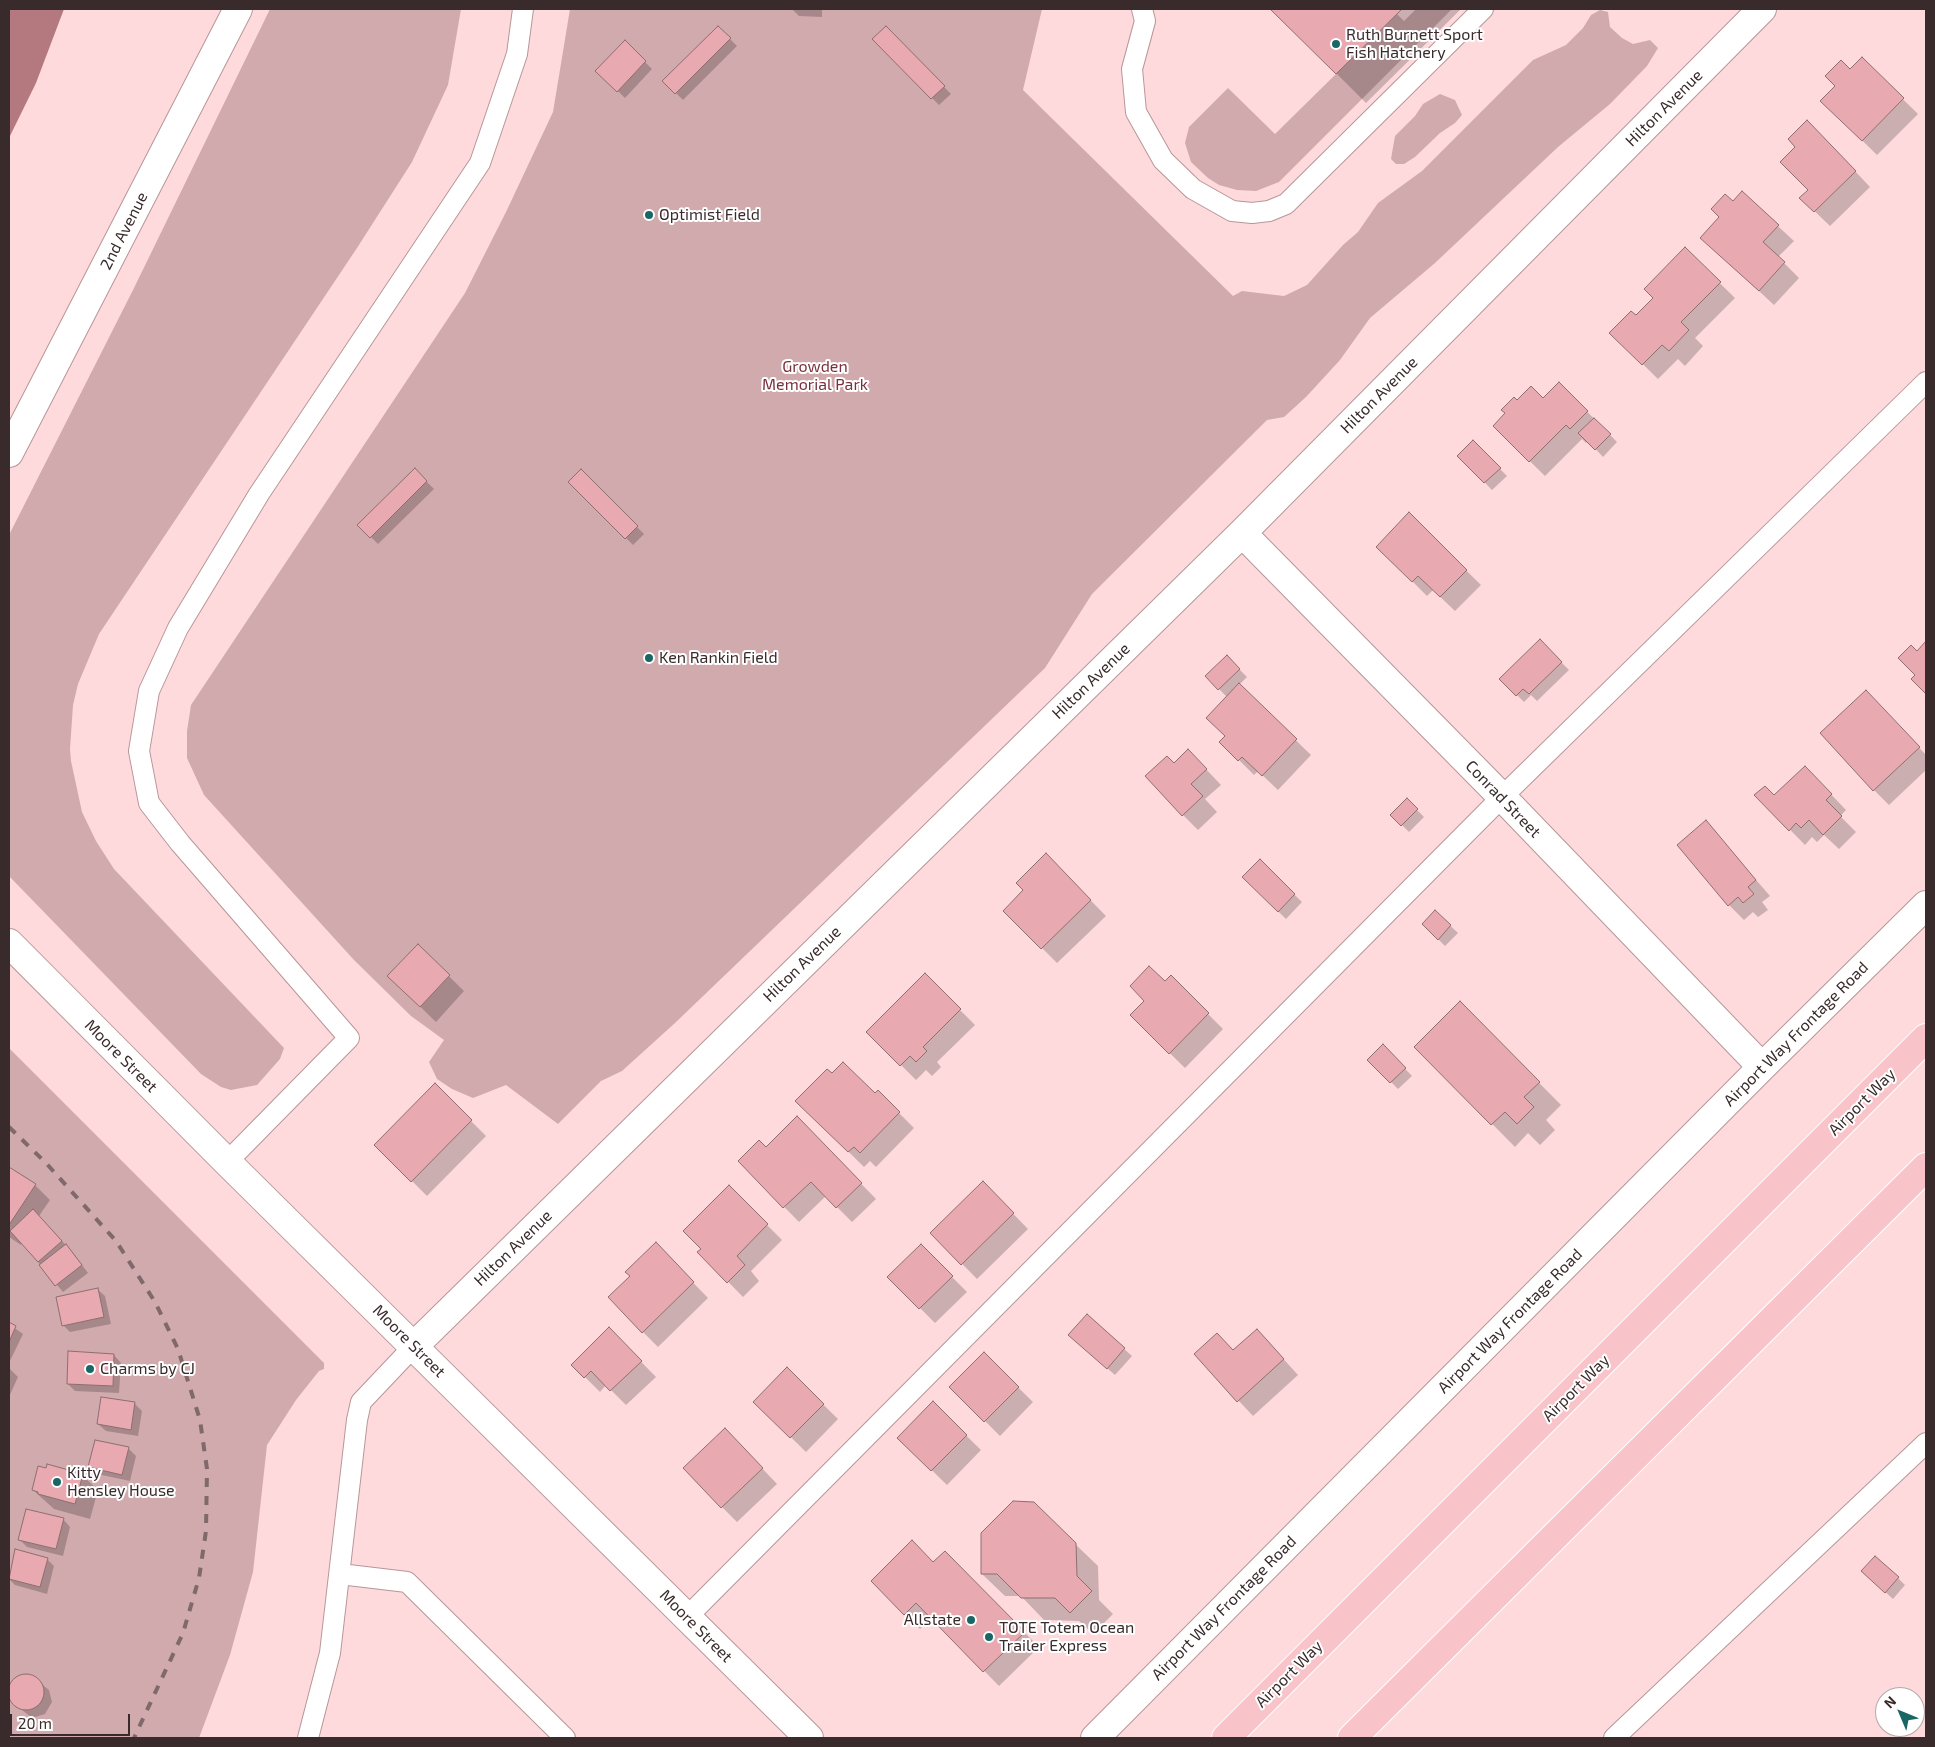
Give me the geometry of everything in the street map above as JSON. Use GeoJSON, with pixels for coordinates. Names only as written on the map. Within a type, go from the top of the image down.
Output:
{"type":"FeatureCollection","features":[{"type":"Feature","properties":{"kind":"main road","name":"Airport Way"},"geometry":{"type":"LineString","coordinates":[[1226,1738],[1926,1038]]}},
{"type":"Feature","properties":{"kind":"main road"},"geometry":{"type":"LineString","coordinates":[[1352,1738],[1926,1167]]}},
{"type":"Feature","properties":{"kind":"street","name":"2nd Avenue"},"geometry":{"type":"LineString","coordinates":[[9,453],[238,9]]}},
{"type":"Feature","properties":{"kind":"street","name":"Hilton Avenue"},"geometry":{"type":"LineString","coordinates":[[414,1346],[1242,533],[1762,9]]}},
{"type":"Feature","properties":{"kind":"street","name":"Conrad Street"},"geometry":{"type":"LineString","coordinates":[[1242,533],[1502,797],[1762,1067]]}},
{"type":"Feature","properties":{"kind":"street","name":"Airport Way Frontage Road"},"geometry":{"type":"LineString","coordinates":[[1095,1738],[1762,1067],[1926,905]]}},
{"type":"Feature","properties":{"kind":"street","name":"Moore Street"},"geometry":{"type":"LineString","coordinates":[[9,943],[227,1162],[809,1738]]}},
{"type":"Feature","properties":{"kind":"lane"},"geometry":{"type":"LineString","coordinates":[[227,1162],[349,1038],[180,843],[149,803],[139,751],[149,691],[178,628],[259,494],[480,163],[517,54],[523,9]]}},
{"type":"Feature","properties":{"kind":"lane"},"geometry":{"type":"LineString","coordinates":[[1142,9],[1145,21],[1132,69],[1136,112],[1163,160],[1192,189],[1232,211],[1252,213],[1270,210],[1286,204],[1483,9]]}},
{"type":"Feature","properties":{"kind":"lane"},"geometry":{"type":"LineString","coordinates":[[687,1617],[1502,797],[1926,382]]}},
{"type":"Feature","properties":{"kind":"lane"},"geometry":{"type":"LineString","coordinates":[[308,1738],[330,1653],[356,1420],[361,1402],[414,1346]]}},
{"type":"Feature","properties":{"kind":"lane"},"geometry":{"type":"LineString","coordinates":[[1614,1738],[1926,1443]]}},
{"type":"Feature","properties":{"kind":"lane"},"geometry":{"type":"LineString","coordinates":[[340,1574],[407,1582],[565,1738]]}},
{"type":"Feature","properties":{"kind":"green space"},"geometry":{"type":"Polygon","coordinates":[[[270,9],[461,9],[448,85],[412,162],[357,248],[99,634],[78,684],[73,705],[71,761],[82,812],[96,841],[114,869],[284,1048],[280,1059],[257,1085],[231,1090],[221,1087],[201,1074],[9,876],[9,535],[133,290],[270,9]]]}},
{"type":"Feature","properties":{"kind":"green space","name":"Growden Memorial Park"},"geometry":{"type":"Polygon","coordinates":[[[570,9],[1042,9],[1023,90],[1233,296],[1242,291],[1284,296],[1307,285],[1343,245],[1358,232],[1378,203],[1422,171],[1533,60],[1566,45],[1583,28],[1591,15],[1600,10],[1608,12],[1610,27],[1622,38],[1633,44],[1650,40],[1658,48],[1647,66],[1610,104],[1558,147],[1435,263],[1370,318],[1340,360],[1306,397],[1284,417],[1267,420],[1092,594],[1045,668],[675,1023],[622,1071],[601,1081],[558,1124],[506,1085],[473,1098],[452,1089],[437,1079],[429,1062],[444,1040],[411,1016],[354,960],[204,795],[187,758],[187,731],[191,705],[465,293],[553,112],[570,9]]]}},
{"type":"Feature","properties":{"kind":"green space"},"geometry":{"type":"Polygon","coordinates":[[[1416,9],[1452,9],[1279,182],[1256,191],[1237,190],[1219,185],[1208,178],[1191,162],[1185,143],[1189,127],[1228,88],[1275,134],[1397,14],[1404,21],[1416,9]]]}},
{"type":"Feature","properties":{"kind":"green space"},"geometry":{"type":"Polygon","coordinates":[[[1440,94],[1455,100],[1462,115],[1415,157],[1404,164],[1396,164],[1391,159],[1395,136],[1415,116],[1423,104],[1440,94]]]}},
{"type":"Feature","properties":{"kind":"green space"},"geometry":{"type":"Polygon","coordinates":[[[9,1048],[324,1363],[324,1369],[319,1371],[296,1400],[267,1445],[253,1572],[230,1655],[199,1738],[9,1738],[9,1048]]]}},
{"type":"Feature","properties":{"kind":"shaded area"},"geometry":{"type":"Polygon","coordinates":[[[9,9],[64,9],[36,83],[9,138],[9,9]]]}},
{"type":"Feature","properties":{"kind":"building","name":"Ruth Burnett Sport Fish Hatchery"},"geometry":{"type":"Polygon","coordinates":[[[1270,9],[1402,9],[1336,74],[1270,9]]]}},
{"type":"Feature","properties":{"kind":"building"},"geometry":{"type":"Polygon","coordinates":[[[718,26],[731,38],[675,94],[662,81],[718,26]]]}},
{"type":"Feature","properties":{"kind":"building"},"geometry":{"type":"Polygon","coordinates":[[[886,26],[945,86],[931,99],[872,39],[886,26]]]}},
{"type":"Feature","properties":{"kind":"building"},"geometry":{"type":"Polygon","coordinates":[[[625,40],[646,61],[617,92],[595,71],[625,40]]]}},
{"type":"Feature","properties":{"kind":"building"},"geometry":{"type":"Polygon","coordinates":[[[1862,57],[1904,98],[1862,141],[1820,101],[1835,86],[1825,76],[1841,60],[1850,69],[1862,57]]]}},
{"type":"Feature","properties":{"kind":"building"},"geometry":{"type":"Polygon","coordinates":[[[1807,120],[1856,171],[1814,212],[1799,198],[1808,190],[1780,162],[1795,147],[1788,139],[1807,120]]]}},
{"type":"Feature","properties":{"kind":"building"},"geometry":{"type":"Polygon","coordinates":[[[1742,191],[1779,225],[1763,242],[1785,262],[1759,291],[1700,238],[1719,217],[1711,209],[1725,194],[1733,201],[1742,191]]]}},
{"type":"Feature","properties":{"kind":"building"},"geometry":{"type":"Polygon","coordinates":[[[1685,247],[1721,282],[1681,322],[1689,330],[1669,351],[1662,345],[1642,365],[1609,333],[1631,311],[1636,315],[1653,298],[1644,289],[1685,247]]]}},
{"type":"Feature","properties":{"kind":"building"},"geometry":{"type":"Polygon","coordinates":[[[1559,382],[1588,411],[1570,429],[1566,425],[1529,462],[1493,426],[1505,413],[1501,410],[1514,397],[1517,400],[1531,386],[1543,398],[1559,382]]]}},
{"type":"Feature","properties":{"kind":"building"},"geometry":{"type":"Polygon","coordinates":[[[1594,418],[1611,434],[1595,450],[1578,433],[1594,418]]]}},
{"type":"Feature","properties":{"kind":"building"},"geometry":{"type":"Polygon","coordinates":[[[1473,440],[1501,468],[1484,483],[1457,456],[1473,440]]]}},
{"type":"Feature","properties":{"kind":"building"},"geometry":{"type":"Polygon","coordinates":[[[415,468],[427,481],[370,538],[357,525],[415,468]]]}},
{"type":"Feature","properties":{"kind":"building"},"geometry":{"type":"Polygon","coordinates":[[[581,469],[638,526],[625,539],[568,482],[581,469]]]}},
{"type":"Feature","properties":{"kind":"building"},"geometry":{"type":"Polygon","coordinates":[[[1409,512],[1467,570],[1440,597],[1418,576],[1412,582],[1376,547],[1409,512]]]}},
{"type":"Feature","properties":{"kind":"building"},"geometry":{"type":"Polygon","coordinates":[[[1540,639],[1562,662],[1529,694],[1523,689],[1516,696],[1499,679],[1540,639]]]}},
{"type":"Feature","properties":{"kind":"building"},"geometry":{"type":"Polygon","coordinates":[[[1926,641],[1926,694],[1911,679],[1915,675],[1898,658],[1911,645],[1917,651],[1926,641]]]}},
{"type":"Feature","properties":{"kind":"building"},"geometry":{"type":"Polygon","coordinates":[[[1227,655],[1240,669],[1218,690],[1205,676],[1227,655]]]}},
{"type":"Feature","properties":{"kind":"building"},"geometry":{"type":"Polygon","coordinates":[[[1239,683],[1297,739],[1262,776],[1242,757],[1238,761],[1219,742],[1225,736],[1206,718],[1239,683]]]}},
{"type":"Feature","properties":{"kind":"building"},"geometry":{"type":"Polygon","coordinates":[[[1866,690],[1920,747],[1873,791],[1820,733],[1866,690]]]}},
{"type":"Feature","properties":{"kind":"building"},"geometry":{"type":"Polygon","coordinates":[[[1188,749],[1207,769],[1191,784],[1203,796],[1182,816],[1145,776],[1167,756],[1174,763],[1188,749]]]}},
{"type":"Feature","properties":{"kind":"building"},"geometry":{"type":"Polygon","coordinates":[[[1805,766],[1832,794],[1826,800],[1842,816],[1823,835],[1809,820],[1801,828],[1796,823],[1789,831],[1754,795],[1765,786],[1774,795],[1805,766]]]}},
{"type":"Feature","properties":{"kind":"building"},"geometry":{"type":"Polygon","coordinates":[[[1407,798],[1418,809],[1401,826],[1390,815],[1407,798]]]}},
{"type":"Feature","properties":{"kind":"building"},"geometry":{"type":"Polygon","coordinates":[[[1706,820],[1756,880],[1748,887],[1754,894],[1743,903],[1738,897],[1728,906],[1677,845],[1706,820]]]}},
{"type":"Feature","properties":{"kind":"building"},"geometry":{"type":"Polygon","coordinates":[[[1046,853],[1091,900],[1041,949],[1003,911],[1023,890],[1016,883],[1046,853]]]}},
{"type":"Feature","properties":{"kind":"building"},"geometry":{"type":"Polygon","coordinates":[[[1260,859],[1295,894],[1278,912],[1242,877],[1260,859]]]}},
{"type":"Feature","properties":{"kind":"building"},"geometry":{"type":"Polygon","coordinates":[[[1435,910],[1451,925],[1438,940],[1422,924],[1435,910]]]}},
{"type":"Feature","properties":{"kind":"building"},"geometry":{"type":"Polygon","coordinates":[[[418,944],[450,975],[420,1007],[387,976],[418,944]]]}},
{"type":"Feature","properties":{"kind":"building"},"geometry":{"type":"Polygon","coordinates":[[[1149,966],[1165,981],[1171,975],[1209,1013],[1169,1054],[1130,1015],[1144,1001],[1130,986],[1149,966]]]}},
{"type":"Feature","properties":{"kind":"building"},"geometry":{"type":"Polygon","coordinates":[[[925,973],[961,1009],[923,1047],[927,1051],[916,1062],[910,1056],[900,1066],[866,1032],[925,973]]]}},
{"type":"Feature","properties":{"kind":"building"},"geometry":{"type":"Polygon","coordinates":[[[1460,1001],[1540,1082],[1524,1097],[1534,1107],[1517,1124],[1505,1112],[1491,1125],[1414,1047],[1460,1001]]]}},
{"type":"Feature","properties":{"kind":"building"},"geometry":{"type":"Polygon","coordinates":[[[1383,1044],[1406,1068],[1390,1083],[1367,1060],[1383,1044]]]}},
{"type":"Feature","properties":{"kind":"building"},"geometry":{"type":"Polygon","coordinates":[[[843,1062],[875,1093],[878,1090],[900,1112],[860,1153],[854,1147],[848,1152],[795,1101],[827,1069],[832,1073],[843,1062]]]}},
{"type":"Feature","properties":{"kind":"building"},"geometry":{"type":"Polygon","coordinates":[[[435,1083],[472,1120],[411,1182],[374,1145],[435,1083]]]}},
{"type":"Feature","properties":{"kind":"building"},"geometry":{"type":"Polygon","coordinates":[[[797,1116],[862,1183],[836,1208],[811,1182],[783,1208],[738,1161],[759,1140],[766,1147],[797,1116]]]}},
{"type":"Feature","properties":{"kind":"building"},"geometry":{"type":"Polygon","coordinates":[[[9,1167],[36,1184],[9,1225],[9,1167]]]}},
{"type":"Feature","properties":{"kind":"building"},"geometry":{"type":"Polygon","coordinates":[[[983,1181],[1014,1213],[961,1265],[930,1233],[983,1181]]]}},
{"type":"Feature","properties":{"kind":"building"},"geometry":{"type":"Polygon","coordinates":[[[729,1185],[768,1224],[737,1256],[745,1265],[727,1283],[697,1252],[701,1249],[683,1231],[729,1185]]]}},
{"type":"Feature","properties":{"kind":"building"},"geometry":{"type":"Polygon","coordinates":[[[33,1209],[62,1241],[38,1262],[10,1231],[33,1209]]]}},
{"type":"Feature","properties":{"kind":"building"},"geometry":{"type":"Polygon","coordinates":[[[656,1242],[694,1282],[642,1333],[608,1297],[630,1276],[625,1272],[656,1242]]]}},
{"type":"Feature","properties":{"kind":"building"},"geometry":{"type":"Polygon","coordinates":[[[66,1244],[82,1265],[55,1286],[39,1265],[66,1244]]]}},
{"type":"Feature","properties":{"kind":"building"},"geometry":{"type":"Polygon","coordinates":[[[921,1244],[953,1276],[919,1309],[887,1277],[921,1244]]]}},
{"type":"Feature","properties":{"kind":"building"},"geometry":{"type":"Polygon","coordinates":[[[98,1288],[104,1317],[62,1326],[56,1297],[98,1288]]]}},
{"type":"Feature","properties":{"kind":"building"},"geometry":{"type":"Polygon","coordinates":[[[1087,1314],[1125,1348],[1107,1369],[1068,1335],[1087,1314]]]}},
{"type":"Feature","properties":{"kind":"building"},"geometry":{"type":"Polygon","coordinates":[[[9,1322],[16,1326],[9,1342],[9,1322]]]}},
{"type":"Feature","properties":{"kind":"building"},"geometry":{"type":"Polygon","coordinates":[[[609,1327],[642,1361],[610,1391],[591,1371],[584,1378],[571,1365],[609,1327]]]}},
{"type":"Feature","properties":{"kind":"building"},"geometry":{"type":"Polygon","coordinates":[[[1257,1329],[1284,1359],[1237,1402],[1194,1354],[1217,1333],[1233,1350],[1257,1329]]]}},
{"type":"Feature","properties":{"kind":"building","name":"Charms by CJ"},"geometry":{"type":"Polygon","coordinates":[[[68,1351],[114,1354],[113,1386],[67,1384],[68,1351]]]}},
{"type":"Feature","properties":{"kind":"building"},"geometry":{"type":"Polygon","coordinates":[[[984,1352],[1019,1387],[984,1422],[949,1387],[984,1352]]]}},
{"type":"Feature","properties":{"kind":"building"},"geometry":{"type":"Polygon","coordinates":[[[787,1367],[824,1404],[790,1438],[753,1402],[787,1367]]]}},
{"type":"Feature","properties":{"kind":"building"},"geometry":{"type":"Polygon","coordinates":[[[101,1397],[135,1402],[131,1430],[97,1424],[101,1397]]]}},
{"type":"Feature","properties":{"kind":"building"},"geometry":{"type":"Polygon","coordinates":[[[933,1401],[967,1435],[931,1471],[897,1438],[933,1401]]]}},
{"type":"Feature","properties":{"kind":"building"},"geometry":{"type":"Polygon","coordinates":[[[725,1428],[763,1468],[721,1508],[683,1468],[725,1428]]]}},
{"type":"Feature","properties":{"kind":"building"},"geometry":{"type":"Polygon","coordinates":[[[95,1440],[129,1447],[122,1475],[88,1467],[95,1440]]]}},
{"type":"Feature","properties":{"kind":"building","name":"Kitty Hensley House"},"geometry":{"type":"Polygon","coordinates":[[[47,1464],[83,1474],[75,1504],[38,1494],[38,1492],[32,1490],[38,1466],[46,1468],[47,1464]]]}},
{"type":"Feature","properties":{"kind":"building"},"geometry":{"type":"Polygon","coordinates":[[[1013,1501],[1034,1502],[1076,1543],[1077,1576],[1092,1591],[1070,1613],[1055,1598],[1021,1598],[997,1574],[981,1574],[981,1533],[1013,1501]]]}},
{"type":"Feature","properties":{"kind":"building"},"geometry":{"type":"Polygon","coordinates":[[[26,1509],[64,1518],[56,1549],[18,1540],[26,1509]]]}},
{"type":"Feature","properties":{"kind":"building"},"geometry":{"type":"Polygon","coordinates":[[[912,1540],[933,1562],[945,1551],[1025,1632],[983,1672],[916,1603],[904,1615],[871,1581],[912,1540]]]}},
{"type":"Feature","properties":{"kind":"building"},"geometry":{"type":"Polygon","coordinates":[[[15,1549],[48,1558],[40,1587],[9,1579],[15,1549]]]}},
{"type":"Feature","properties":{"kind":"building"},"geometry":{"type":"Polygon","coordinates":[[[1875,1556],[1899,1577],[1885,1593],[1861,1571],[1875,1556]]]}},
{"type":"Feature","properties":{"kind":"building"},"geometry":{"type":"Polygon","coordinates":[[[26,1674],[33,1675],[39,1679],[43,1685],[43,1699],[39,1705],[33,1709],[26,1710],[19,1709],[13,1705],[9,1699],[8,1692],[9,1685],[13,1679],[19,1675],[26,1674]]]}},
{"type":"Feature","properties":{"kind":"railway"},"geometry":{"type":"LineString","coordinates":[[9,1127],[46,1163],[116,1241],[155,1302],[178,1349],[200,1420],[207,1469],[206,1531],[199,1578],[183,1633],[134,1738]]}},
{"type":"Feature","properties":{"kind":"place","name":"Ruth Burnett Sport Fish Hatchery"},"geometry":{"type":"Point","coordinates":[1336,44]}},
{"type":"Feature","properties":{"kind":"place","name":"Optimist Field"},"geometry":{"type":"Point","coordinates":[649,215]}},
{"type":"Feature","properties":{"kind":"place","name":"Ken Rankin Field"},"geometry":{"type":"Point","coordinates":[649,658]}},
{"type":"Feature","properties":{"kind":"place","name":"Charms by CJ"},"geometry":{"type":"Point","coordinates":[90,1369]}},
{"type":"Feature","properties":{"kind":"place","name":"Kitty Hensley House"},"geometry":{"type":"Point","coordinates":[57,1482]}},
{"type":"Feature","properties":{"kind":"place","name":"Allstate"},"geometry":{"type":"Point","coordinates":[971,1620]}},
{"type":"Feature","properties":{"kind":"place","name":"TOTE Totem Ocean Trailer Express"},"geometry":{"type":"Point","coordinates":[989,1637]}}]}
